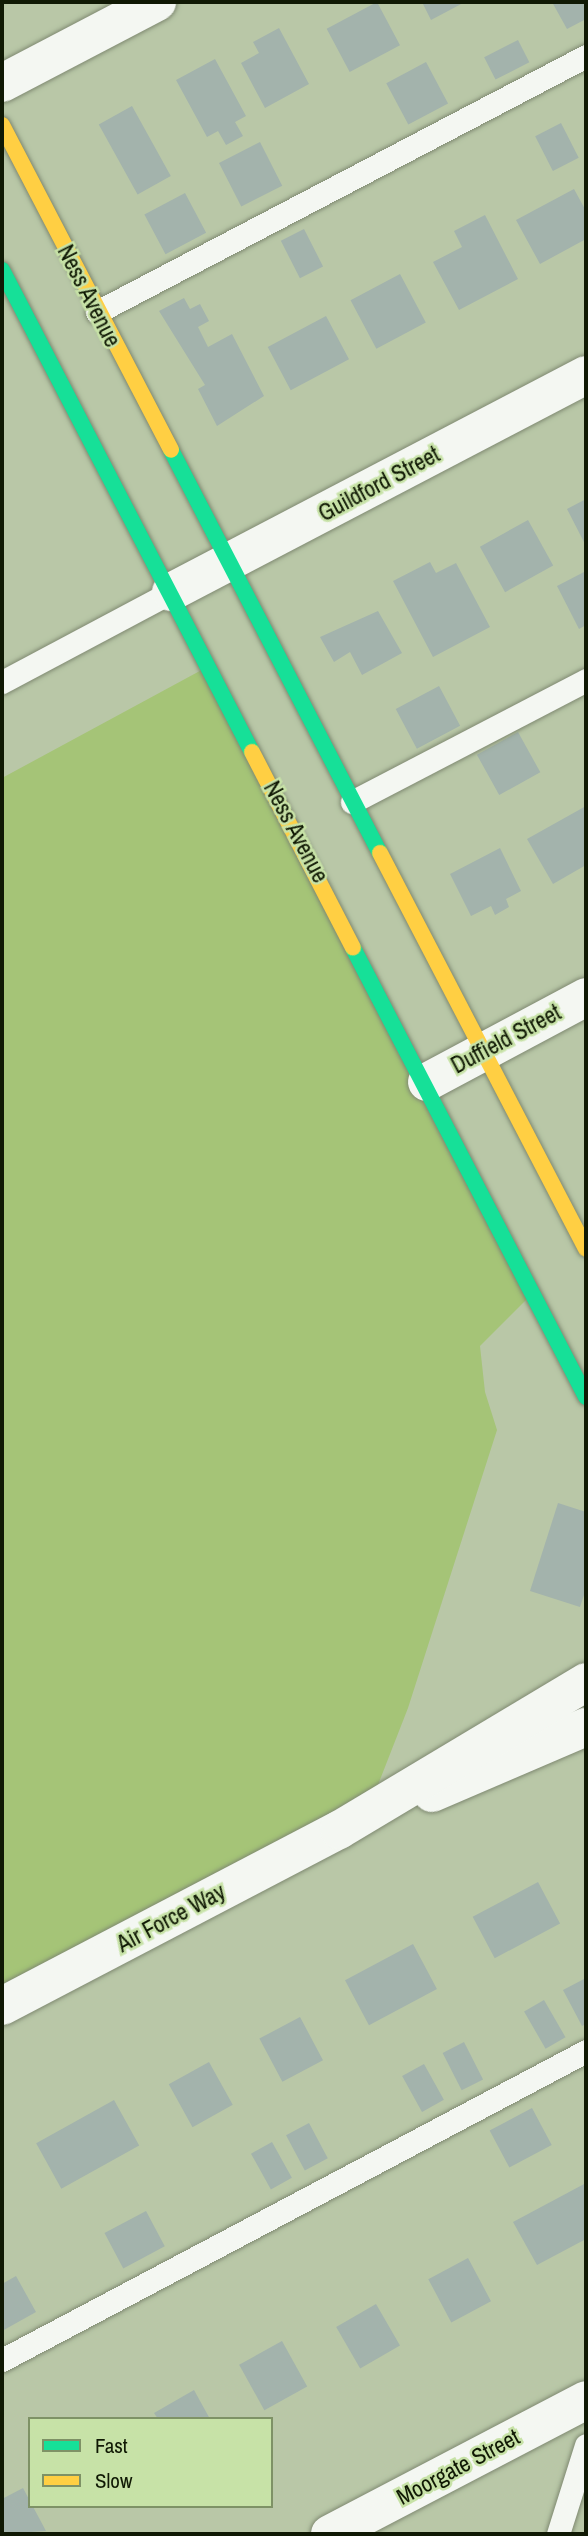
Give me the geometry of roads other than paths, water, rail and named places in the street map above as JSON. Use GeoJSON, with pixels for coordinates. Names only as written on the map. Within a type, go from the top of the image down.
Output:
{"type":"FeatureCollection","features":[{"type":"Feature","properties":{"kind":"main road","name":"Ness Avenue"},"geometry":{"type":"LineString","coordinates":[[2,125],[586,1249]]}},
{"type":"Feature","properties":{"kind":"main road","name":"Ness Avenue"},"geometry":{"type":"LineString","coordinates":[[2,270],[427,1082],[586,1397]]}},
{"type":"Feature","properties":{"kind":"street"},"geometry":{"type":"LineString","coordinates":[[2,83],[157,2]]}},
{"type":"Feature","properties":{"kind":"street","name":"Guildford Street"},"geometry":{"type":"LineString","coordinates":[[171,592],[586,375]]}},
{"type":"Feature","properties":{"kind":"street","name":"Duffield Street"},"geometry":{"type":"LineString","coordinates":[[427,1082],[586,997]]}},
{"type":"Feature","properties":{"kind":"street","name":"Air Force Way"},"geometry":{"type":"LineString","coordinates":[[2,2006],[339,1830],[586,1682]]}},
{"type":"Feature","properties":{"kind":"street","name":"Air Force Way"},"geometry":{"type":"LineString","coordinates":[[339,1830],[586,1727]]}},
{"type":"Feature","properties":{"kind":"street","name":"Moorgate Street"},"geometry":{"type":"LineString","coordinates":[[330,2534],[586,2400]]}},
{"type":"Feature","properties":{"kind":"lane"},"geometry":{"type":"LineString","coordinates":[[97,312],[586,56]]}},
{"type":"Feature","properties":{"kind":"lane"},"geometry":{"type":"LineString","coordinates":[[2,682],[171,592]]}},
{"type":"Feature","properties":{"kind":"lane"},"geometry":{"type":"LineString","coordinates":[[352,802],[586,680]]}},
{"type":"Feature","properties":{"kind":"lane"},"geometry":{"type":"LineString","coordinates":[[2,2360],[586,2051]]}},
{"type":"Feature","properties":{"kind":"lane"},"geometry":{"type":"LineString","coordinates":[[558,2534],[586,2445]]}}]}
